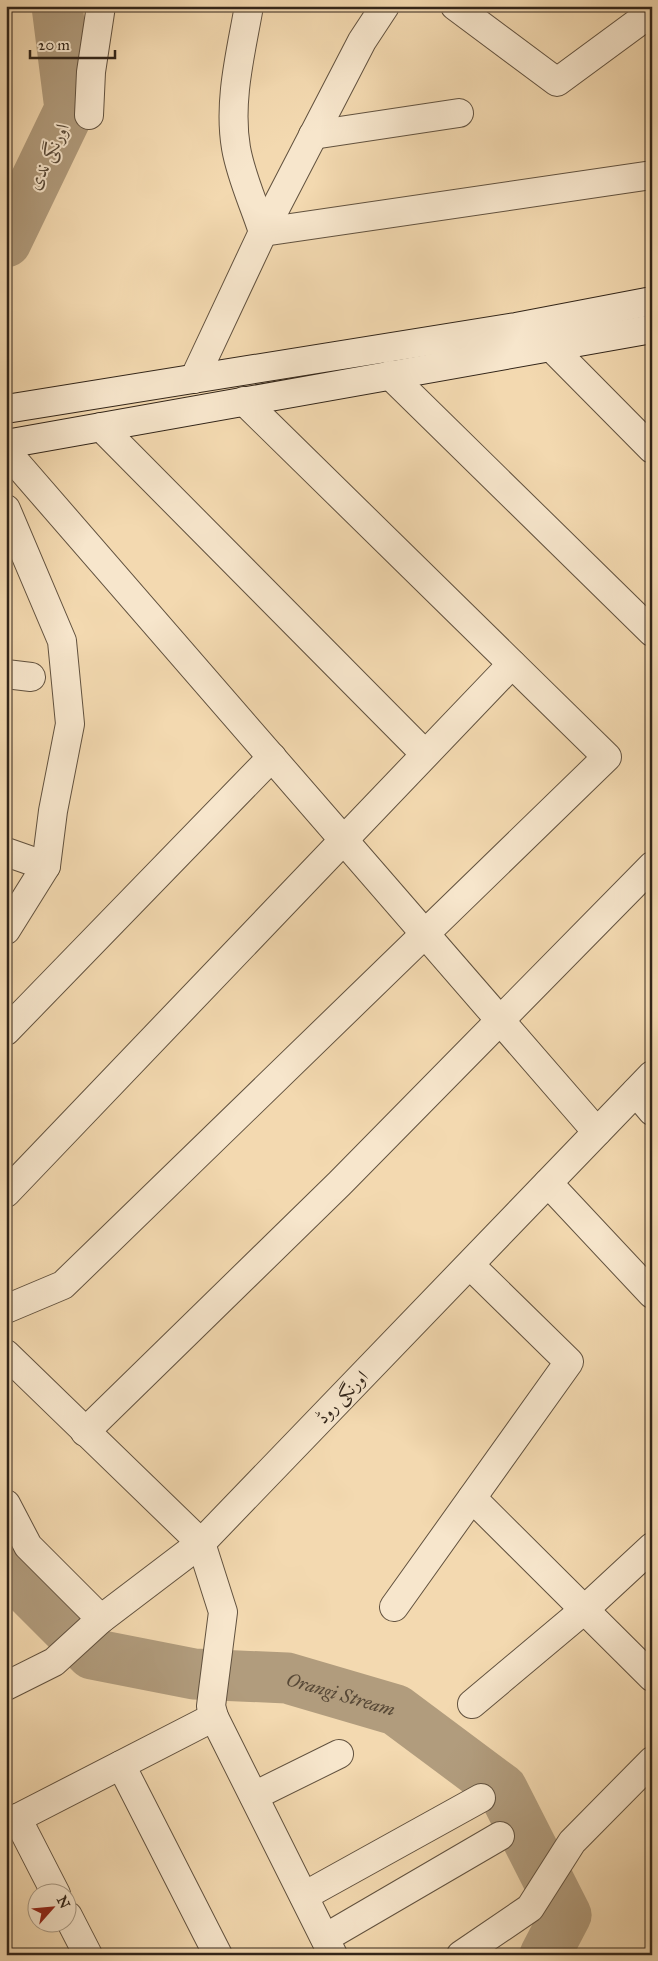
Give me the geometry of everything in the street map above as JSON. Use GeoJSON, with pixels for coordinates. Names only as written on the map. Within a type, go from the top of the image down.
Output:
{"type":"FeatureCollection","features":[{"type":"Feature","properties":{"kind":"street"},"geometry":{"type":"LineString","coordinates":[[89,115],[91,72],[101,6]]}},
{"type":"Feature","properties":{"kind":"street"},"geometry":{"type":"LineString","coordinates":[[249,6],[234,93],[236,146],[241,170],[264,232]]}},
{"type":"Feature","properties":{"kind":"street"},"geometry":{"type":"LineString","coordinates":[[194,379],[264,232],[313,135],[362,41],[385,6]]}},
{"type":"Feature","properties":{"kind":"street"},"geometry":{"type":"LineString","coordinates":[[456,6],[557,82],[644,11]]}},
{"type":"Feature","properties":{"kind":"street"},"geometry":{"type":"LineString","coordinates":[[313,135],[459,113]]}},
{"type":"Feature","properties":{"kind":"street"},"geometry":{"type":"LineString","coordinates":[[264,232],[652,174]]}},
{"type":"Feature","properties":{"kind":"street"},"geometry":{"type":"LineString","coordinates":[[6,410],[516,327],[652,301]]}},
{"type":"Feature","properties":{"kind":"street"},"geometry":{"type":"LineString","coordinates":[[6,444],[652,329]]}},
{"type":"Feature","properties":{"kind":"street"},"geometry":{"type":"LineString","coordinates":[[551,347],[652,449]]}},
{"type":"Feature","properties":{"kind":"street"},"geometry":{"type":"LineString","coordinates":[[390,375],[652,632]]}},
{"type":"Feature","properties":{"kind":"street"},"geometry":{"type":"LineString","coordinates":[[6,1310],[63,1285],[607,757],[244,401]]}},
{"type":"Feature","properties":{"kind":"street"},"geometry":{"type":"LineString","coordinates":[[101,427],[425,754]]}},
{"type":"Feature","properties":{"kind":"street"},"geometry":{"type":"LineString","coordinates":[[6,451],[597,1132]]}},
{"type":"Feature","properties":{"kind":"street"},"geometry":{"type":"LineString","coordinates":[[6,509],[62,641],[70,724],[53,811],[46,866],[6,930]]}},
{"type":"Feature","properties":{"kind":"street"},"geometry":{"type":"LineString","coordinates":[[6,1193],[512,664]]}},
{"type":"Feature","properties":{"kind":"street"},"geometry":{"type":"LineString","coordinates":[[6,1032],[272,757]]}},
{"type":"Feature","properties":{"kind":"street"},"geometry":{"type":"LineString","coordinates":[[6,852],[46,866]]}},
{"type":"Feature","properties":{"kind":"street"},"geometry":{"type":"LineString","coordinates":[[86,1432],[340,1182],[652,866]]}},
{"type":"Feature","properties":{"kind":"street","name":"اورنگی روڈ"},"geometry":{"type":"LineString","coordinates":[[6,1686],[54,1662],[96,1623],[201,1543],[597,1132],[646,1093]]}},
{"type":"Feature","properties":{"kind":"street"},"geometry":{"type":"LineString","coordinates":[[548,1182],[652,1294]]}},
{"type":"Feature","properties":{"kind":"street"},"geometry":{"type":"LineString","coordinates":[[394,1607],[569,1362],[470,1265]]}},
{"type":"Feature","properties":{"kind":"street"},"geometry":{"type":"LineString","coordinates":[[6,1354],[201,1543],[223,1612],[213,1712],[329,1946],[500,1836]]}},
{"type":"Feature","properties":{"kind":"street"},"geometry":{"type":"LineString","coordinates":[[472,1498],[652,1677]]}},
{"type":"Feature","properties":{"kind":"street"},"geometry":{"type":"LineString","coordinates":[[6,1504],[28,1546],[96,1623]]}},
{"type":"Feature","properties":{"kind":"street"},"geometry":{"type":"LineString","coordinates":[[472,1704],[584,1610],[652,1547]]}},
{"type":"Feature","properties":{"kind":"street"},"geometry":{"type":"LineString","coordinates":[[50,1884],[12,1821],[121,1765],[213,1712]]}},
{"type":"Feature","properties":{"kind":"street"},"geometry":{"type":"LineString","coordinates":[[254,1796],[339,1754]]}},
{"type":"Feature","properties":{"kind":"street"},"geometry":{"type":"LineString","coordinates":[[461,1955],[530,1908],[572,1842],[652,1761]]}},
{"type":"Feature","properties":{"kind":"street"},"geometry":{"type":"LineString","coordinates":[[121,1765],[218,1955]]}},
{"type":"Feature","properties":{"kind":"street"},"geometry":{"type":"LineString","coordinates":[[304,1896],[481,1798]]}},
{"type":"Feature","properties":{"kind":"street"},"geometry":{"type":"LineString","coordinates":[[77,1934],[88,1955]]}},
{"type":"Feature","properties":{"kind":"waterway","name":"اورنگی ندی"},"geometry":{"type":"LineString","coordinates":[[6,242],[70,109],[57,6]]}},
{"type":"Feature","properties":{"kind":"waterway","name":"Orangi Stream"},"geometry":{"type":"LineString","coordinates":[[6,1564],[11,1573],[92,1654],[194,1674],[287,1678],[396,1710],[502,1789],[566,1915],[545,1955]]}}]}
